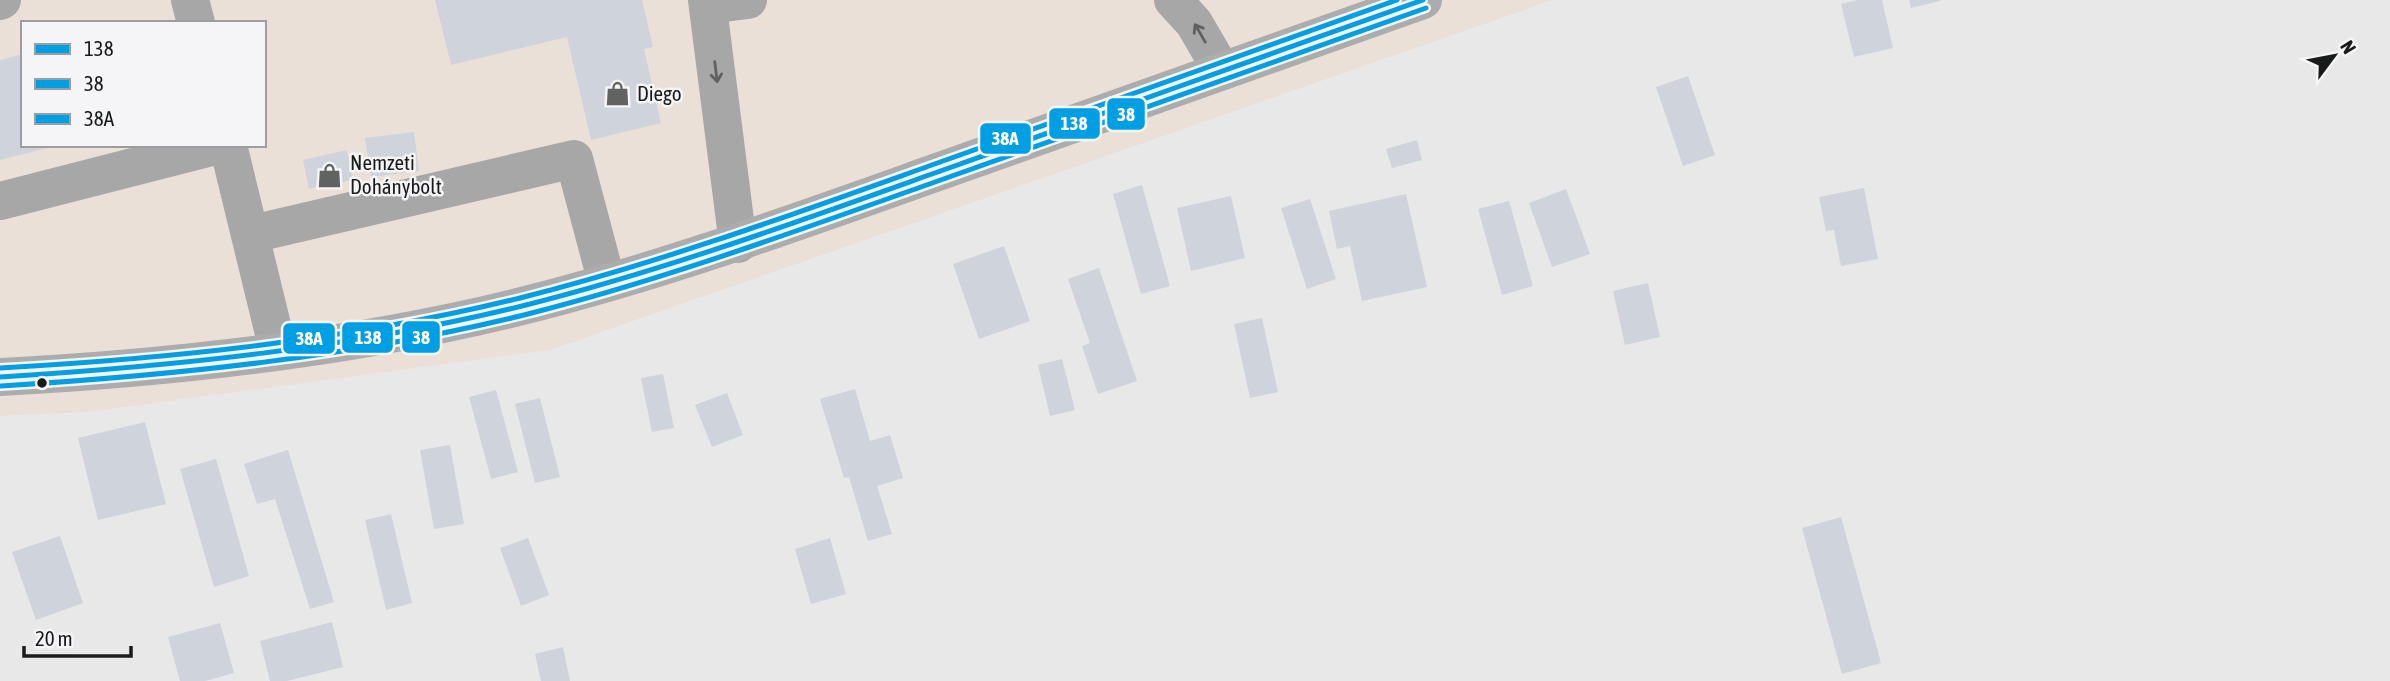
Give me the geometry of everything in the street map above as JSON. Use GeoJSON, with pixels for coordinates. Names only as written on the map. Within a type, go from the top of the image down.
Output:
{"type":"FeatureCollection","features":[{"type":"Feature","properties":{"kind":"main road"},"geometry":{"type":"LineString","coordinates":[[0,377],[178,363],[278,351],[413,329],[519,307],[738,244],[1423,0]]}},
{"type":"Feature","properties":{"kind":"lane"},"geometry":{"type":"LineString","coordinates":[[190,0],[195,21]]}},
{"type":"Feature","properties":{"kind":"lane"},"geometry":{"type":"LineString","coordinates":[[738,244],[707,2],[748,0]]}},
{"type":"Feature","properties":{"kind":"lane"},"geometry":{"type":"LineString","coordinates":[[1172,0],[1194,23],[1222,71]]}},
{"type":"Feature","properties":{"kind":"lane"},"geometry":{"type":"LineString","coordinates":[[0,201],[211,147]]}},
{"type":"Feature","properties":{"kind":"lane"},"geometry":{"type":"LineString","coordinates":[[229,147],[278,351]]}},
{"type":"Feature","properties":{"kind":"lane"},"geometry":{"type":"LineString","coordinates":[[251,234],[575,159],[607,283]]}},
{"type":"Feature","properties":{"kind":"shaded area"},"geometry":{"type":"Polygon","coordinates":[[[0,0],[1553,0],[550,350],[87,412],[0,416],[0,0]]]}},
{"type":"Feature","properties":{"kind":"building","name":"Diego"},"geometry":{"type":"Polygon","coordinates":[[[435,0],[642,0],[653,47],[644,49],[661,123],[591,140],[567,37],[451,65],[435,0]]]}},
{"type":"Feature","properties":{"kind":"building"},"geometry":{"type":"Polygon","coordinates":[[[1857,0],[1882,0],[1893,48],[1854,57],[1841,4],[1857,0]]]}},
{"type":"Feature","properties":{"kind":"building"},"geometry":{"type":"Polygon","coordinates":[[[1909,0],[1940,0],[1940,1],[1911,8],[1909,0]]]}},
{"type":"Feature","properties":{"kind":"building"},"geometry":{"type":"Polygon","coordinates":[[[21,55],[21,147],[51,147],[0,160],[0,60],[21,55]]]}},
{"type":"Feature","properties":{"kind":"building"},"geometry":{"type":"Polygon","coordinates":[[[1688,76],[1715,155],[1683,166],[1656,87],[1688,76]]]}},
{"type":"Feature","properties":{"kind":"building"},"geometry":{"type":"Polygon","coordinates":[[[414,132],[419,171],[371,177],[365,138],[414,132]]]}},
{"type":"Feature","properties":{"kind":"building"},"geometry":{"type":"Polygon","coordinates":[[[1417,140],[1422,160],[1392,168],[1386,149],[1417,140]]]}},
{"type":"Feature","properties":{"kind":"building"},"geometry":{"type":"Polygon","coordinates":[[[347,150],[353,180],[309,189],[303,160],[347,150]]]}},
{"type":"Feature","properties":{"kind":"building"},"geometry":{"type":"Polygon","coordinates":[[[1142,185],[1170,286],[1141,294],[1113,194],[1142,185]]]}},
{"type":"Feature","properties":{"kind":"building"},"geometry":{"type":"Polygon","coordinates":[[[1864,188],[1878,259],[1841,266],[1834,230],[1826,231],[1819,197],[1864,188]]]}},
{"type":"Feature","properties":{"kind":"building"},"geometry":{"type":"Polygon","coordinates":[[[1566,189],[1590,254],[1552,267],[1529,203],[1566,189]]]}},
{"type":"Feature","properties":{"kind":"building"},"geometry":{"type":"Polygon","coordinates":[[[1406,194],[1427,287],[1362,301],[1350,246],[1337,249],[1329,211],[1406,194]]]}},
{"type":"Feature","properties":{"kind":"building"},"geometry":{"type":"Polygon","coordinates":[[[1231,196],[1245,258],[1191,271],[1177,208],[1231,196]]]}},
{"type":"Feature","properties":{"kind":"building"},"geometry":{"type":"Polygon","coordinates":[[[1310,199],[1336,279],[1307,289],[1281,208],[1310,199]]]}},
{"type":"Feature","properties":{"kind":"building"},"geometry":{"type":"Polygon","coordinates":[[[1509,201],[1533,286],[1502,295],[1478,209],[1509,201]]]}},
{"type":"Feature","properties":{"kind":"building"},"geometry":{"type":"Polygon","coordinates":[[[1004,246],[1030,321],[979,339],[953,264],[1004,246]]]}},
{"type":"Feature","properties":{"kind":"building"},"geometry":{"type":"Polygon","coordinates":[[[1099,268],[1137,381],[1098,394],[1082,346],[1090,343],[1068,279],[1099,268]]]}},
{"type":"Feature","properties":{"kind":"building"},"geometry":{"type":"Polygon","coordinates":[[[1648,283],[1660,337],[1625,345],[1613,291],[1648,283]]]}},
{"type":"Feature","properties":{"kind":"building"},"geometry":{"type":"Polygon","coordinates":[[[1262,318],[1278,392],[1250,398],[1234,324],[1262,318]]]}},
{"type":"Feature","properties":{"kind":"building"},"geometry":{"type":"Polygon","coordinates":[[[1062,359],[1075,410],[1050,416],[1038,365],[1062,359]]]}},
{"type":"Feature","properties":{"kind":"building"},"geometry":{"type":"Polygon","coordinates":[[[663,374],[674,428],[652,432],[641,378],[663,374]]]}},
{"type":"Feature","properties":{"kind":"building"},"geometry":{"type":"Polygon","coordinates":[[[855,389],[870,441],[890,435],[903,478],[877,486],[892,534],[868,541],[849,477],[844,478],[820,399],[855,389]]]}},
{"type":"Feature","properties":{"kind":"building"},"geometry":{"type":"Polygon","coordinates":[[[496,390],[518,472],[491,479],[469,397],[496,390]]]}},
{"type":"Feature","properties":{"kind":"building"},"geometry":{"type":"Polygon","coordinates":[[[727,393],[743,435],[712,447],[695,405],[727,393]]]}},
{"type":"Feature","properties":{"kind":"building"},"geometry":{"type":"Polygon","coordinates":[[[540,398],[560,477],[535,483],[515,404],[540,398]]]}},
{"type":"Feature","properties":{"kind":"building"},"geometry":{"type":"Polygon","coordinates":[[[145,422],[166,504],[98,520],[78,438],[145,422]]]}},
{"type":"Feature","properties":{"kind":"building"},"geometry":{"type":"Polygon","coordinates":[[[450,445],[464,524],[434,529],[420,450],[450,445]]]}},
{"type":"Feature","properties":{"kind":"building"},"geometry":{"type":"Polygon","coordinates":[[[288,450],[334,602],[310,609],[275,499],[257,504],[244,464],[288,450]]]}},
{"type":"Feature","properties":{"kind":"building"},"geometry":{"type":"Polygon","coordinates":[[[216,459],[249,576],[214,587],[180,469],[216,459]]]}},
{"type":"Feature","properties":{"kind":"building"},"geometry":{"type":"Polygon","coordinates":[[[391,514],[412,603],[386,610],[365,520],[391,514]]]}},
{"type":"Feature","properties":{"kind":"building"},"geometry":{"type":"Polygon","coordinates":[[[1841,517],[1881,663],[1842,674],[1802,528],[1841,517]]]}},
{"type":"Feature","properties":{"kind":"building"},"geometry":{"type":"Polygon","coordinates":[[[60,536],[83,603],[36,620],[12,552],[60,536]]]}},
{"type":"Feature","properties":{"kind":"building"},"geometry":{"type":"Polygon","coordinates":[[[528,538],[549,595],[521,606],[500,548],[528,538]]]}},
{"type":"Feature","properties":{"kind":"building"},"geometry":{"type":"Polygon","coordinates":[[[830,538],[846,594],[811,604],[795,549],[830,538]]]}},
{"type":"Feature","properties":{"kind":"building"},"geometry":{"type":"Polygon","coordinates":[[[332,622],[343,667],[287,681],[270,681],[260,641],[332,622]]]}},
{"type":"Feature","properties":{"kind":"building"},"geometry":{"type":"Polygon","coordinates":[[[220,623],[234,673],[205,681],[180,681],[168,637],[220,623]]]}},
{"type":"Feature","properties":{"kind":"building"},"geometry":{"type":"Polygon","coordinates":[[[563,647],[570,681],[541,681],[535,654],[563,647]]]}},
{"type":"Feature","properties":{"kind":"transit line","name":"38A"},"geometry":{"type":"LineString","coordinates":[[0,368],[131,359],[262,345],[391,325],[520,298],[675,254],[777,220],[1397,0]]}},
{"type":"Feature","properties":{"kind":"transit line","name":"138"},"geometry":{"type":"LineString","coordinates":[[0,377],[263,353],[393,333],[522,306],[678,262],[780,228],[1423,0]]}},
{"type":"Feature","properties":{"kind":"transit line","name":"38"},"geometry":{"type":"LineString","coordinates":[[1,386],[264,362],[394,342],[524,315],[628,286],[782,236],[1426,8]]}},
{"type":"Feature","properties":{"kind":"place","name":"Diego"},"geometry":{"type":"Point","coordinates":[617,94]}},
{"type":"Feature","properties":{"kind":"place","name":"Nemzeti Dohánybolt"},"geometry":{"type":"Point","coordinates":[330,175]}}]}
